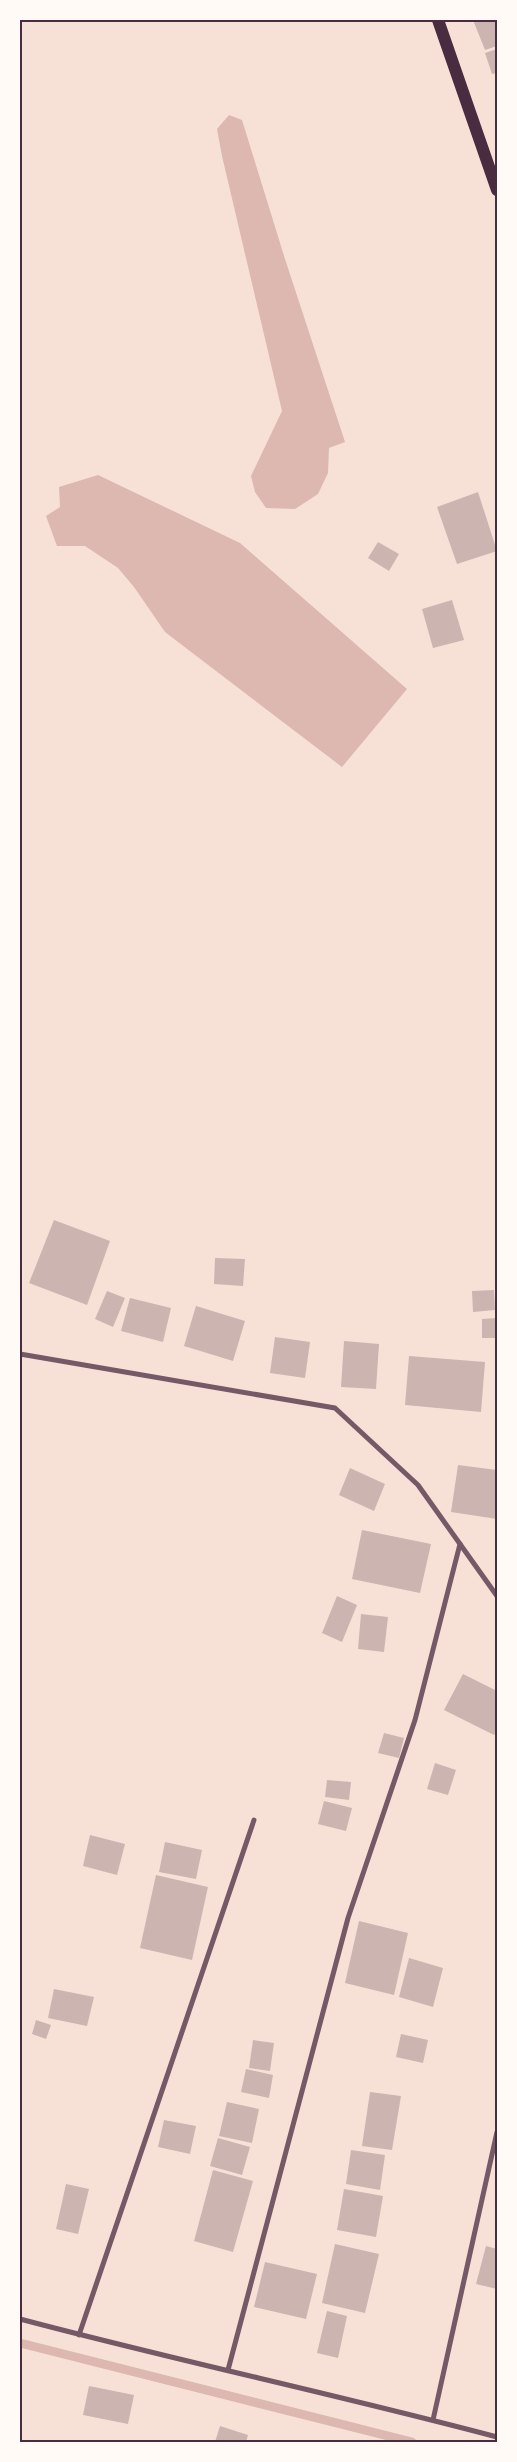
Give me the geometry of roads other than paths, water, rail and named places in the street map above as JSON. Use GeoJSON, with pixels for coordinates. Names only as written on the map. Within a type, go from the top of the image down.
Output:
{"type":"FeatureCollection","features":[{"type":"Feature","properties":{"kind":"main road"},"geometry":{"type":"LineString","coordinates":[[438,20],[497,190]]}},
{"type":"Feature","properties":{"kind":"street"},"geometry":{"type":"LineString","coordinates":[[20,1354],[335,1408],[418,1485],[497,1596]]}},
{"type":"Feature","properties":{"kind":"street"},"geometry":{"type":"LineString","coordinates":[[228,2370],[348,1918],[414,1720],[460,1544]]}},
{"type":"Feature","properties":{"kind":"street"},"geometry":{"type":"LineString","coordinates":[[79,2335],[254,1820]]}},
{"type":"Feature","properties":{"kind":"street"},"geometry":{"type":"LineString","coordinates":[[433,2420],[497,2132]]}},
{"type":"Feature","properties":{"kind":"street"},"geometry":{"type":"LineString","coordinates":[[20,2319],[166,2358],[228,2370],[497,2437]]}},
{"type":"Feature","properties":{"kind":"waterway"},"geometry":{"type":"LineString","coordinates":[[20,2343],[412,2442]]}}]}
